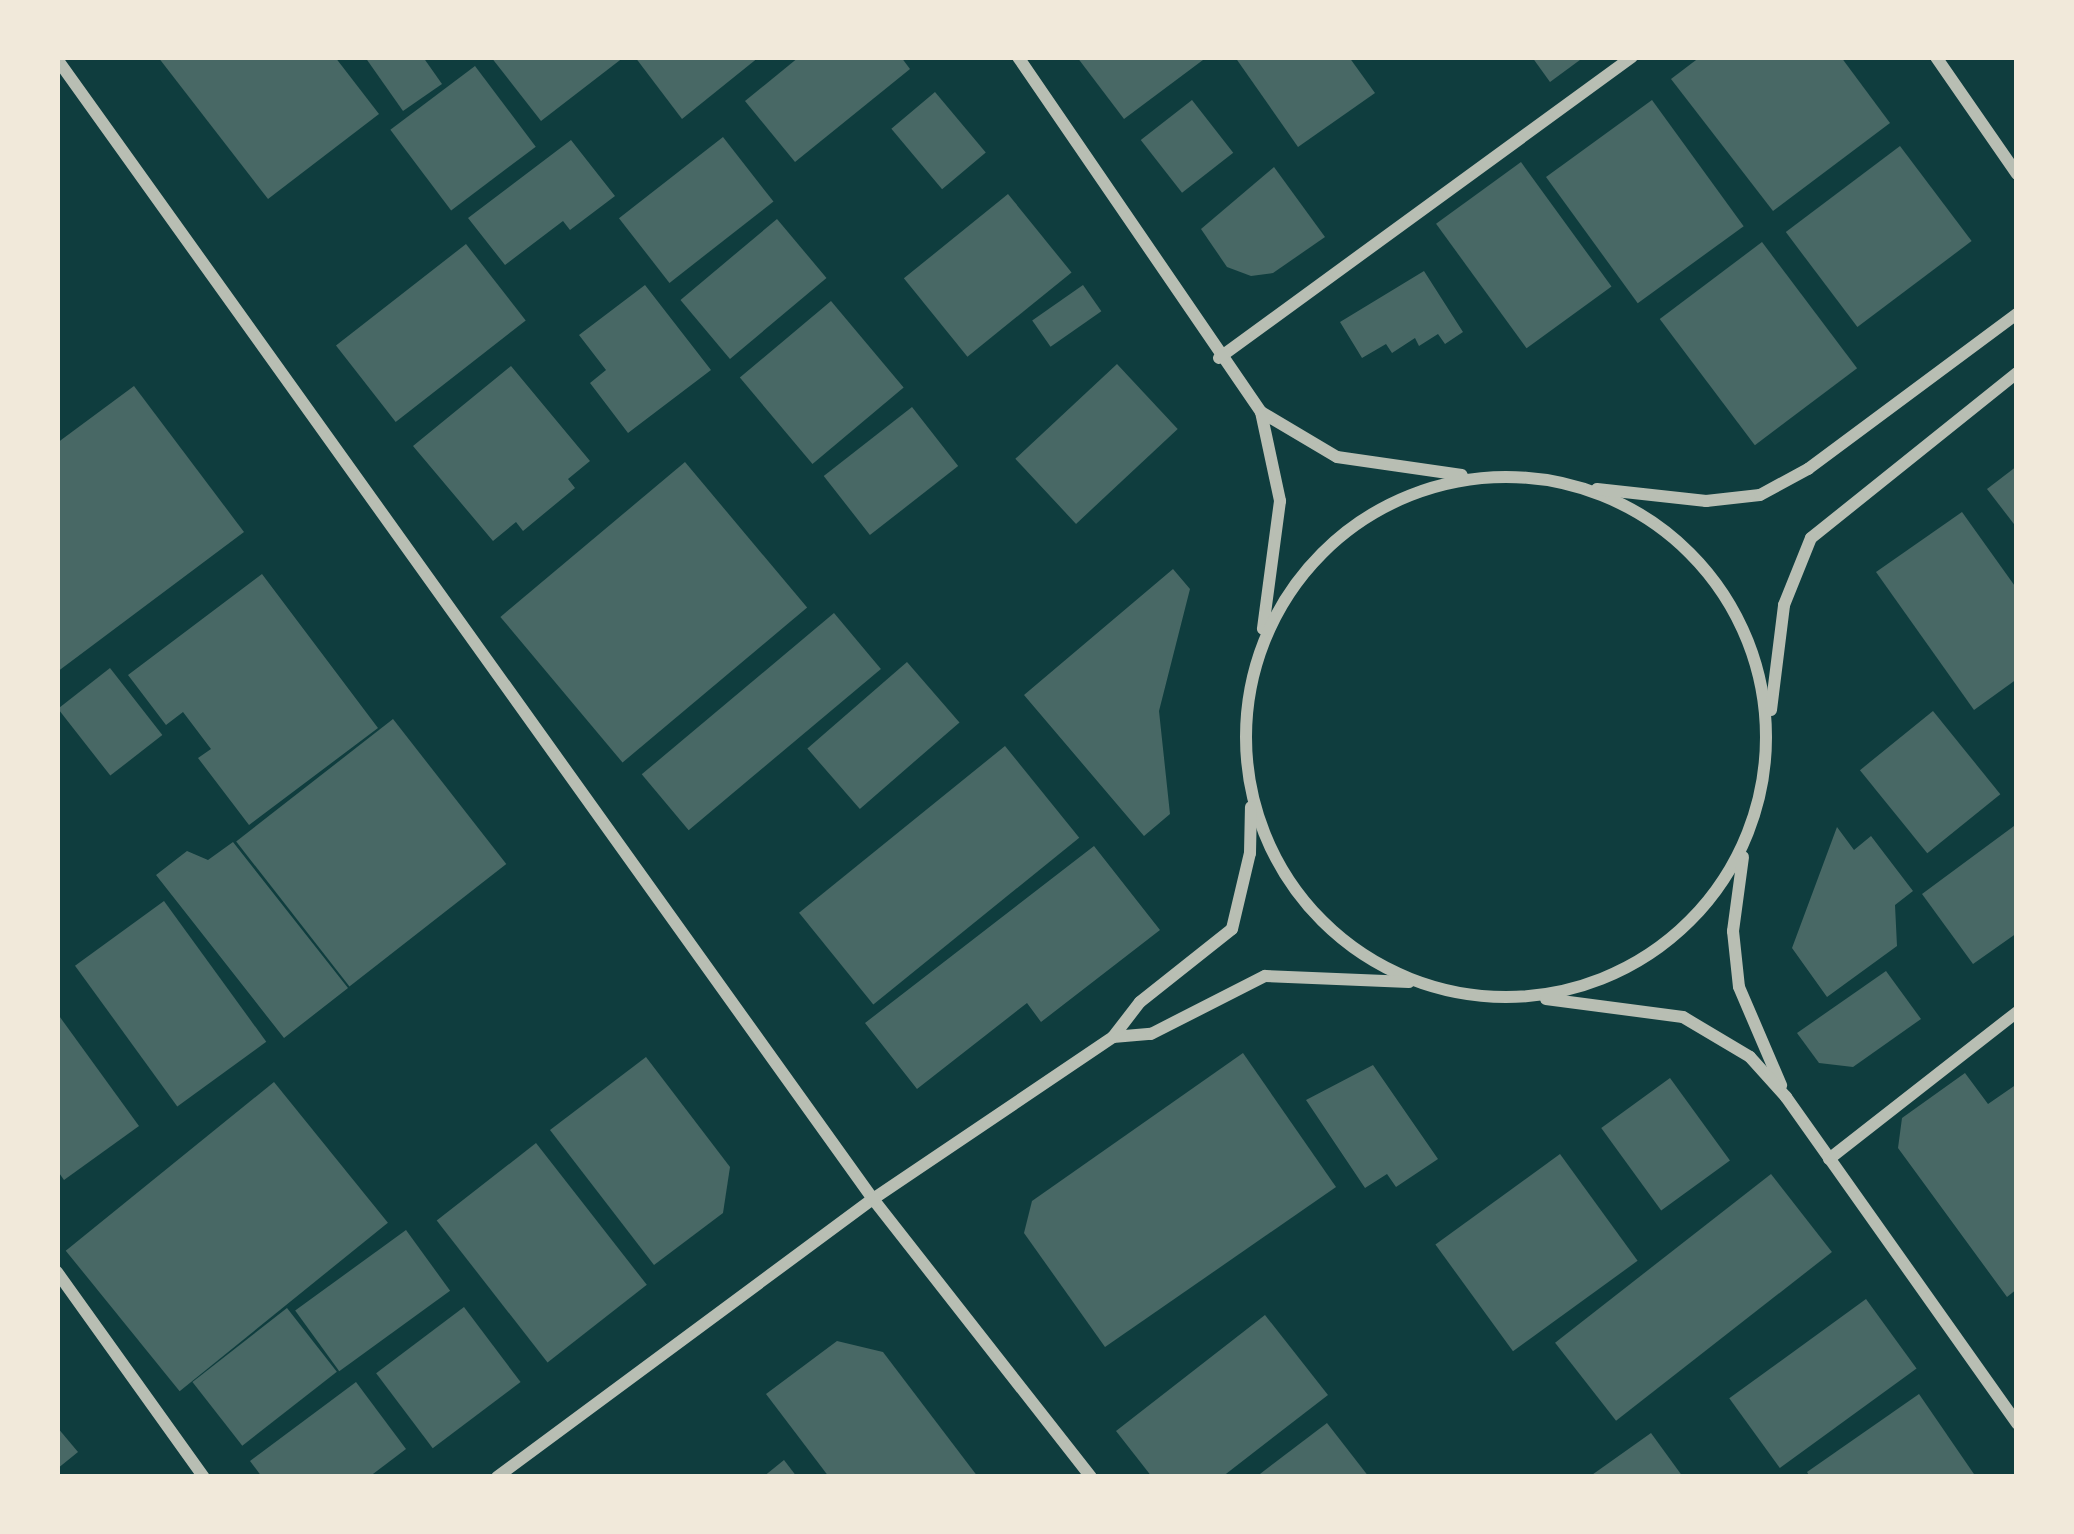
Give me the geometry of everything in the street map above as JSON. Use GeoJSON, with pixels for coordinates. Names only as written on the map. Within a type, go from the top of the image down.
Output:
{"type":"FeatureCollection","features":[{"type":"Feature","properties":{"kind":"street"},"geometry":{"type":"LineString","coordinates":[[1018,57],[1219,358],[1261,412],[1337,457],[1706,502],[1760,494],[1808,469],[2017,314]]}},
{"type":"Feature","properties":{"kind":"street"},"geometry":{"type":"LineString","coordinates":[[1219,358],[1632,57]]}},
{"type":"Feature","properties":{"kind":"street"},"geometry":{"type":"LineString","coordinates":[[1936,57],[2017,174]]}},
{"type":"Feature","properties":{"kind":"street"},"geometry":{"type":"LineString","coordinates":[[57,59],[873,1199],[1091,1477]]}},
{"type":"Feature","properties":{"kind":"street"},"geometry":{"type":"LineString","coordinates":[[1786,1096],[1739,987],[1733,931],[1746,840],[1768,741],[1784,604],[1811,538],[2017,373]]}},
{"type":"Feature","properties":{"kind":"street"},"geometry":{"type":"LineString","coordinates":[[497,1477],[873,1199],[1113,1037],[1140,1002],[1232,929],[1250,853],[1246,712],[1280,532],[1261,412]]}},
{"type":"Feature","properties":{"kind":"street"},"geometry":{"type":"LineString","coordinates":[[1254,668],[1290,590],[1339,532],[1410,495],[1510,477]]}},
{"type":"Feature","properties":{"kind":"street"},"geometry":{"type":"LineString","coordinates":[[1574,486],[1636,511],[1714,579],[1754,655],[1768,741]]}},
{"type":"Feature","properties":{"kind":"street"},"geometry":{"type":"LineString","coordinates":[[1251,791],[1265,839],[1307,906],[1362,954],[1422,983]]}},
{"type":"Feature","properties":{"kind":"street"},"geometry":{"type":"LineString","coordinates":[[1519,997],[1585,986],[1651,955],[1709,902],[1746,840]]}},
{"type":"Feature","properties":{"kind":"street"},"geometry":{"type":"LineString","coordinates":[[1113,1037],[1151,1034],[1265,976],[1422,983],[1663,1012],[1703,1024],[1750,1057],[1786,1096],[2017,1423]]}},
{"type":"Feature","properties":{"kind":"street"},"geometry":{"type":"LineString","coordinates":[[1829,1159],[2017,1012]]}},
{"type":"Feature","properties":{"kind":"street"},"geometry":{"type":"LineString","coordinates":[[57,1272],[204,1477]]}},
{"type":"Feature","properties":{"kind":"building"},"geometry":{"type":"Polygon","coordinates":[[[158,57],[335,57],[379,114],[268,199],[158,57]]]}},
{"type":"Feature","properties":{"kind":"building"},"geometry":{"type":"Polygon","coordinates":[[[365,57],[423,57],[442,84],[403,111],[365,57]]]}},
{"type":"Feature","properties":{"kind":"building"},"geometry":{"type":"Polygon","coordinates":[[[491,57],[624,57],[541,121],[491,57]]]}},
{"type":"Feature","properties":{"kind":"building"},"geometry":{"type":"Polygon","coordinates":[[[635,57],[759,57],[682,119],[635,57]]]}},
{"type":"Feature","properties":{"kind":"building"},"geometry":{"type":"Polygon","coordinates":[[[799,57],[901,57],[910,69],[795,162],[745,101],[799,57]]]}},
{"type":"Feature","properties":{"kind":"building"},"geometry":{"type":"Polygon","coordinates":[[[1077,57],[1207,57],[1124,119],[1077,57]]]}},
{"type":"Feature","properties":{"kind":"building"},"geometry":{"type":"Polygon","coordinates":[[[1235,57],[1349,57],[1375,93],[1298,147],[1235,57]]]}},
{"type":"Feature","properties":{"kind":"building"},"geometry":{"type":"Polygon","coordinates":[[[1532,57],[1584,57],[1550,82],[1532,57]]]}},
{"type":"Feature","properties":{"kind":"building"},"geometry":{"type":"Polygon","coordinates":[[[1700,57],[1841,57],[1890,123],[1773,211],[1671,79],[1700,57]]]}},
{"type":"Feature","properties":{"kind":"building"},"geometry":{"type":"Polygon","coordinates":[[[475,66],[536,147],[451,210],[390,130],[475,66]]]}},
{"type":"Feature","properties":{"kind":"building"},"geometry":{"type":"Polygon","coordinates":[[[935,92],[986,153],[942,189],[891,129],[935,92]]]}},
{"type":"Feature","properties":{"kind":"building"},"geometry":{"type":"Polygon","coordinates":[[[1192,100],[1233,153],[1182,193],[1141,140],[1192,100]]]}},
{"type":"Feature","properties":{"kind":"building"},"geometry":{"type":"Polygon","coordinates":[[[1652,100],[1744,226],[1638,303],[1546,177],[1652,100]]]}},
{"type":"Feature","properties":{"kind":"building"},"geometry":{"type":"Polygon","coordinates":[[[723,137],[773,202],[669,283],[619,218],[723,137]]]}},
{"type":"Feature","properties":{"kind":"building"},"geometry":{"type":"Polygon","coordinates":[[[571,140],[615,196],[570,230],[563,221],[505,265],[468,218],[571,140]]]}},
{"type":"Feature","properties":{"kind":"building"},"geometry":{"type":"Polygon","coordinates":[[[1900,146],[1972,241],[1857,327],[1786,232],[1900,146]]]}},
{"type":"Feature","properties":{"kind":"building"},"geometry":{"type":"Polygon","coordinates":[[[1521,162],[1612,287],[1527,348],[1436,224],[1521,162]]]}},
{"type":"Feature","properties":{"kind":"building"},"geometry":{"type":"Polygon","coordinates":[[[1274,167],[1325,237],[1273,273],[1251,276],[1227,267],[1201,229],[1274,167]]]}},
{"type":"Feature","properties":{"kind":"building"},"geometry":{"type":"Polygon","coordinates":[[[1008,194],[1072,272],[967,357],[904,278],[1008,194]]]}},
{"type":"Feature","properties":{"kind":"building"},"geometry":{"type":"Polygon","coordinates":[[[777,219],[826,278],[730,359],[680,300],[777,219]]]}},
{"type":"Feature","properties":{"kind":"building"},"geometry":{"type":"Polygon","coordinates":[[[1762,242],[1857,368],[1755,445],[1660,319],[1762,242]]]}},
{"type":"Feature","properties":{"kind":"building"},"geometry":{"type":"Polygon","coordinates":[[[466,244],[526,320],[396,422],[336,346],[466,244]]]}},
{"type":"Feature","properties":{"kind":"building"},"geometry":{"type":"Polygon","coordinates":[[[1424,271],[1463,332],[1445,344],[1438,334],[1419,346],[1415,338],[1392,353],[1386,344],[1362,358],[1340,322],[1424,271]]]}},
{"type":"Feature","properties":{"kind":"building"},"geometry":{"type":"Polygon","coordinates":[[[645,285],[711,370],[628,433],[590,383],[606,370],[579,335],[645,285]]]}},
{"type":"Feature","properties":{"kind":"building"},"geometry":{"type":"Polygon","coordinates":[[[1083,285],[1101,311],[1051,347],[1032,321],[1083,285]]]}},
{"type":"Feature","properties":{"kind":"building"},"geometry":{"type":"Polygon","coordinates":[[[831,301],[904,388],[812,464],[740,377],[831,301]]]}},
{"type":"Feature","properties":{"kind":"building"},"geometry":{"type":"Polygon","coordinates":[[[1117,364],[1178,429],[1076,524],[1015,459],[1117,364]]]}},
{"type":"Feature","properties":{"kind":"building"},"geometry":{"type":"Polygon","coordinates":[[[511,366],[590,461],[568,479],[575,488],[523,531],[516,522],[493,541],[413,446],[511,366]]]}},
{"type":"Feature","properties":{"kind":"building"},"geometry":{"type":"Polygon","coordinates":[[[134,386],[244,532],[57,672],[57,443],[134,386]]]}},
{"type":"Feature","properties":{"kind":"building"},"geometry":{"type":"Polygon","coordinates":[[[912,407],[958,466],[870,535],[824,476],[912,407]]]}},
{"type":"Feature","properties":{"kind":"building"},"geometry":{"type":"Polygon","coordinates":[[[685,462],[807,608],[623,762],[500,617],[685,462]]]}},
{"type":"Feature","properties":{"kind":"building"},"geometry":{"type":"Polygon","coordinates":[[[2017,466],[2017,528],[1987,489],[2017,466]]]}},
{"type":"Feature","properties":{"kind":"building"},"geometry":{"type":"Polygon","coordinates":[[[1962,512],[2017,589],[2017,679],[1974,710],[1876,572],[1962,512]]]}},
{"type":"Feature","properties":{"kind":"building"},"geometry":{"type":"Polygon","coordinates":[[[1173,569],[1190,589],[1159,711],[1170,814],[1144,836],[1024,695],[1173,569]]]}},
{"type":"Feature","properties":{"kind":"building"},"geometry":{"type":"Polygon","coordinates":[[[262,574],[378,728],[249,825],[198,758],[211,749],[183,712],[166,725],[128,675],[262,574]]]}},
{"type":"Feature","properties":{"kind":"building"},"geometry":{"type":"Polygon","coordinates":[[[834,613],[881,669],[689,830],[642,774],[834,613]]]}},
{"type":"Feature","properties":{"kind":"building"},"geometry":{"type":"Polygon","coordinates":[[[907,662],[959,722],[860,809],[807,749],[907,662]]]}},
{"type":"Feature","properties":{"kind":"building"},"geometry":{"type":"Polygon","coordinates":[[[110,668],[162,735],[110,776],[58,709],[110,668]]]}},
{"type":"Feature","properties":{"kind":"building"},"geometry":{"type":"Polygon","coordinates":[[[1933,711],[2000,794],[1927,853],[1860,770],[1933,711]]]}},
{"type":"Feature","properties":{"kind":"building"},"geometry":{"type":"Polygon","coordinates":[[[393,719],[506,864],[349,987],[236,842],[393,719]]]}},
{"type":"Feature","properties":{"kind":"building"},"geometry":{"type":"Polygon","coordinates":[[[1005,746],[1079,838],[873,1004],[799,913],[1005,746]]]}},
{"type":"Feature","properties":{"kind":"building"},"geometry":{"type":"Polygon","coordinates":[[[2014,826],[2017,933],[1973,964],[1922,894],[2014,826]]]}},
{"type":"Feature","properties":{"kind":"building"},"geometry":{"type":"Polygon","coordinates":[[[1837,827],[1854,850],[1871,836],[1913,891],[1895,905],[1897,946],[1827,997],[1792,948],[1837,827]]]}},
{"type":"Feature","properties":{"kind":"building"},"geometry":{"type":"Polygon","coordinates":[[[233,842],[348,988],[284,1038],[156,875],[187,851],[208,860],[233,842]]]}},
{"type":"Feature","properties":{"kind":"building"},"geometry":{"type":"Polygon","coordinates":[[[1094,846],[1160,930],[1041,1022],[1027,1003],[917,1089],[865,1023],[1094,846]]]}},
{"type":"Feature","properties":{"kind":"building"},"geometry":{"type":"Polygon","coordinates":[[[164,901],[266,1042],[177,1106],[75,966],[164,901]]]}},
{"type":"Feature","properties":{"kind":"building"},"geometry":{"type":"Polygon","coordinates":[[[1886,971],[1921,1019],[1853,1067],[1819,1063],[1797,1033],[1886,971]]]}},
{"type":"Feature","properties":{"kind":"building"},"geometry":{"type":"Polygon","coordinates":[[[57,1013],[139,1126],[64,1180],[57,1170],[57,1013]]]}},
{"type":"Feature","properties":{"kind":"building"},"geometry":{"type":"Polygon","coordinates":[[[1243,1053],[1336,1187],[1105,1347],[1024,1233],[1032,1201],[1243,1053]]]}},
{"type":"Feature","properties":{"kind":"building"},"geometry":{"type":"Polygon","coordinates":[[[646,1057],[730,1167],[723,1213],[654,1265],[550,1130],[646,1057]]]}},
{"type":"Feature","properties":{"kind":"building"},"geometry":{"type":"Polygon","coordinates":[[[1373,1065],[1438,1159],[1396,1187],[1387,1174],[1365,1188],[1306,1100],[1373,1065]]]}},
{"type":"Feature","properties":{"kind":"building"},"geometry":{"type":"Polygon","coordinates":[[[1965,1073],[1988,1104],[2017,1084],[2017,1289],[2007,1297],[1898,1148],[1902,1118],[1965,1073]]]}},
{"type":"Feature","properties":{"kind":"building"},"geometry":{"type":"Polygon","coordinates":[[[1670,1078],[1730,1161],[1661,1210],[1601,1128],[1670,1078]]]}},
{"type":"Feature","properties":{"kind":"building"},"geometry":{"type":"Polygon","coordinates":[[[274,1082],[388,1223],[180,1391],[66,1251],[274,1082]]]}},
{"type":"Feature","properties":{"kind":"building"},"geometry":{"type":"Polygon","coordinates":[[[536,1143],[647,1285],[548,1362],[437,1221],[536,1143]]]}},
{"type":"Feature","properties":{"kind":"building"},"geometry":{"type":"Polygon","coordinates":[[[1560,1154],[1638,1261],[1513,1351],[1435,1245],[1560,1154]]]}},
{"type":"Feature","properties":{"kind":"building"},"geometry":{"type":"Polygon","coordinates":[[[1771,1174],[1832,1252],[1616,1421],[1555,1343],[1771,1174]]]}},
{"type":"Feature","properties":{"kind":"building"},"geometry":{"type":"Polygon","coordinates":[[[406,1230],[450,1291],[339,1371],[295,1311],[406,1230]]]}},
{"type":"Feature","properties":{"kind":"building"},"geometry":{"type":"Polygon","coordinates":[[[1866,1299],[1917,1369],[1780,1468],[1729,1398],[1866,1299]]]}},
{"type":"Feature","properties":{"kind":"building"},"geometry":{"type":"Polygon","coordinates":[[[464,1307],[521,1382],[433,1448],[376,1373],[464,1307]]]}},
{"type":"Feature","properties":{"kind":"building"},"geometry":{"type":"Polygon","coordinates":[[[287,1308],[337,1372],[242,1446],[192,1382],[287,1308]]]}},
{"type":"Feature","properties":{"kind":"building"},"geometry":{"type":"Polygon","coordinates":[[[1265,1315],[1328,1395],[1222,1477],[1152,1477],[1116,1431],[1265,1315]]]}},
{"type":"Feature","properties":{"kind":"building"},"geometry":{"type":"Polygon","coordinates":[[[837,1341],[883,1352],[978,1477],[829,1477],[766,1394],[837,1341]]]}},
{"type":"Feature","properties":{"kind":"building"},"geometry":{"type":"Polygon","coordinates":[[[356,1382],[406,1449],[369,1477],[262,1477],[250,1461],[356,1382]]]}},
{"type":"Feature","properties":{"kind":"building"},"geometry":{"type":"Polygon","coordinates":[[[1919,1394],[1976,1477],[1810,1477],[1807,1472],[1919,1394]]]}},
{"type":"Feature","properties":{"kind":"building"},"geometry":{"type":"Polygon","coordinates":[[[1327,1423],[1369,1477],[1256,1477],[1327,1423]]]}},
{"type":"Feature","properties":{"kind":"building"},"geometry":{"type":"Polygon","coordinates":[[[57,1427],[78,1452],[57,1469],[57,1427]]]}},
{"type":"Feature","properties":{"kind":"building"},"geometry":{"type":"Polygon","coordinates":[[[1651,1433],[1683,1477],[1589,1477],[1651,1433]]]}},
{"type":"Feature","properties":{"kind":"building"},"geometry":{"type":"Polygon","coordinates":[[[784,1460],[797,1477],[763,1477],[784,1460]]]}}]}
